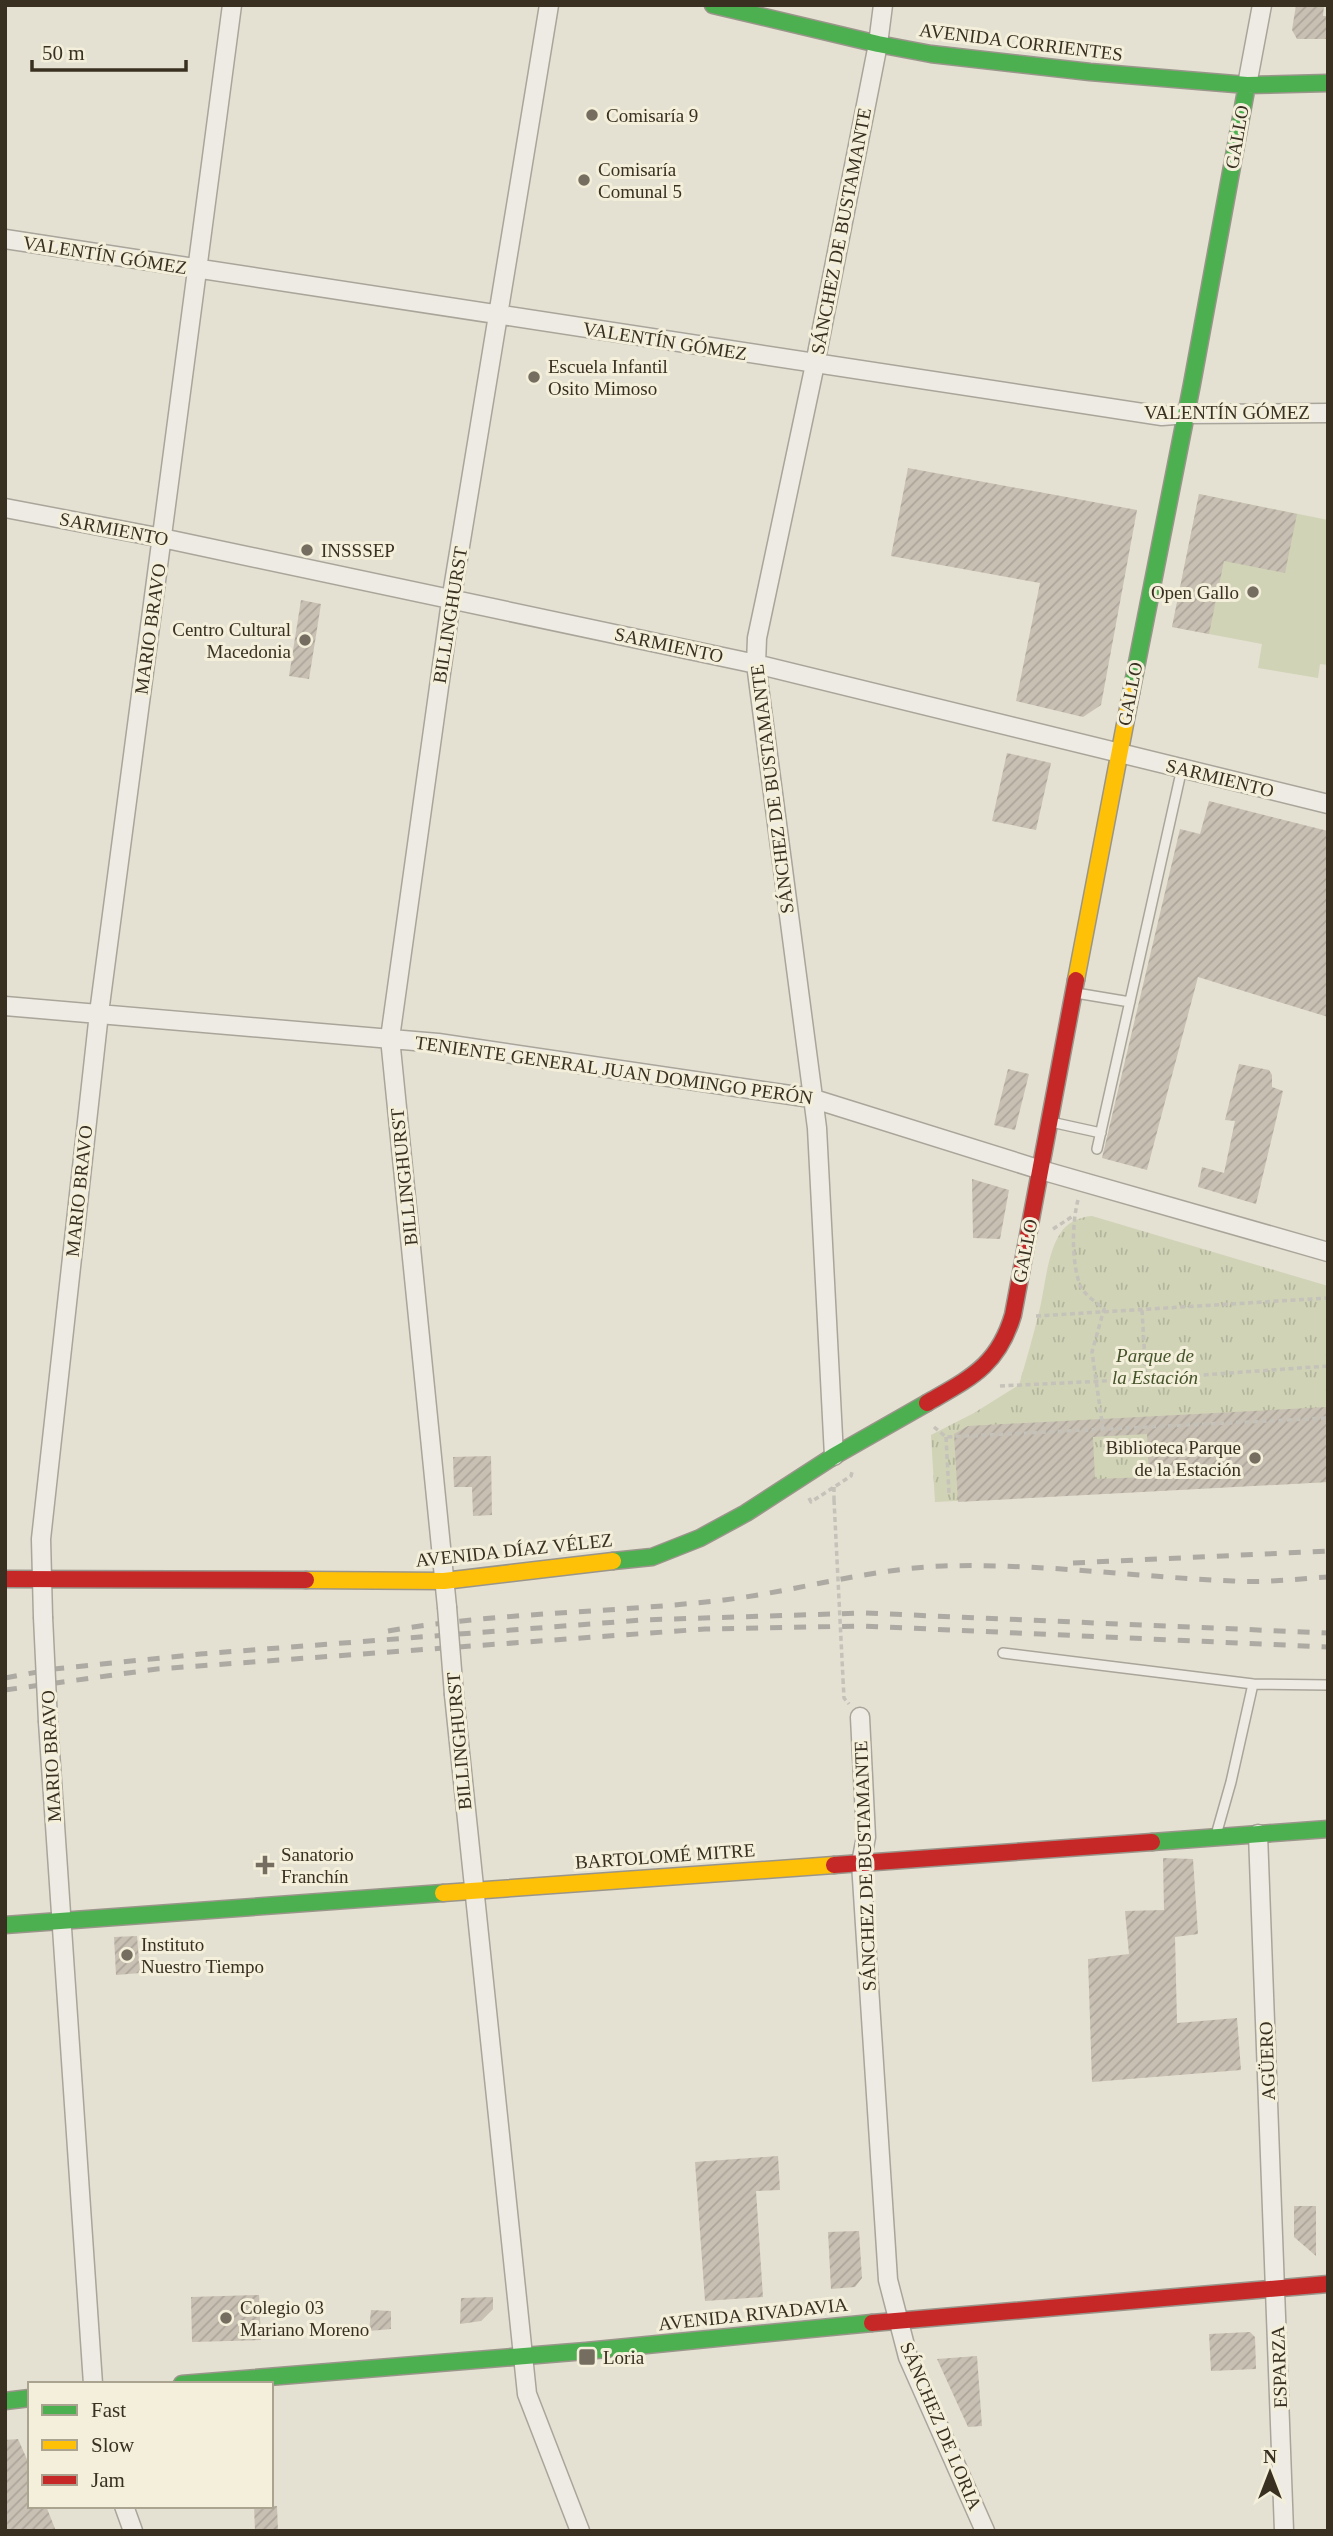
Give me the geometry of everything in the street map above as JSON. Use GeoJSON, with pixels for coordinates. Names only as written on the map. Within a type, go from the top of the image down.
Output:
{"type":"FeatureCollection","features":[{"type":"Feature","properties":{"kind":"main road","name":"AVENIDA CORRIENTES"},"geometry":{"type":"LineString","coordinates":[[713,5],[931,54],[1090,72],[1247,85],[1328,83]]}},
{"type":"Feature","properties":{"kind":"main road","name":"GALLO"},"geometry":{"type":"LineString","coordinates":[[978,1373],[995,1358],[1007,1340],[1187,414],[1247,85]]}},
{"type":"Feature","properties":{"kind":"main road","name":"AVENIDA DÍAZ VÉLEZ"},"geometry":{"type":"LineString","coordinates":[[5,1578],[444,1581],[652,1557],[679,1549],[716,1531],[834,1456],[978,1373]]}},
{"type":"Feature","properties":{"kind":"main road","name":"BARTOLOMÉ MITRE"},"geometry":{"type":"LineString","coordinates":[[5,1925],[1328,1829]]}},
{"type":"Feature","properties":{"kind":"main road","name":"AVENIDA RIVADAVIA"},"geometry":{"type":"LineString","coordinates":[[205,2382],[586,2351],[898,2320],[1328,2284]]}},
{"type":"Feature","properties":{"kind":"main road"},"geometry":{"type":"LineString","coordinates":[[5,2400],[28,2398]]}},
{"type":"Feature","properties":{"kind":"street","name":"MARIO BRAVO"},"geometry":{"type":"LineString","coordinates":[[93,2382],[48,1722],[41,1539],[99,1013],[232,5]]}},
{"type":"Feature","properties":{"kind":"street","name":"BILLINGHURST"},"geometry":{"type":"LineString","coordinates":[[549,5],[452,601],[390,1038],[473,1892],[522,2355],[527,2394],[580,2531]]}},
{"type":"Feature","properties":{"kind":"street","name":"SÁNCHEZ DE BUSTAMANTE"},"geometry":{"type":"LineString","coordinates":[[834,1456],[817,1128],[756,664],[757,638],[815,364],[878,44],[883,5]]}},
{"type":"Feature","properties":{"kind":"street","name":"GALLO"},"geometry":{"type":"LineString","coordinates":[[1247,85],[1262,5]]}},
{"type":"Feature","properties":{"kind":"street","name":"VALENTÍN GÓMEZ"},"geometry":{"type":"LineString","coordinates":[[5,239],[1162,416],[1328,412]]}},
{"type":"Feature","properties":{"kind":"street","name":"SARMIENTO"},"geometry":{"type":"LineString","coordinates":[[5,508],[162,538],[756,664],[1328,804]]}},
{"type":"Feature","properties":{"kind":"street","name":"TENIENTE GENERAL JUAN DOMINGO PERÓN"},"geometry":{"type":"LineString","coordinates":[[5,1006],[438,1043],[811,1098],[1041,1170],[1328,1252]]}},
{"type":"Feature","properties":{"kind":"street","name":"SÁNCHEZ DE BUSTAMANTE"},"geometry":{"type":"LineString","coordinates":[[860,1717],[866,1837],[861,1863],[888,2280],[898,2320]]}},
{"type":"Feature","properties":{"kind":"street","name":"AGÜERO"},"geometry":{"type":"LineString","coordinates":[[1258,1834],[1276,2288]]}},
{"type":"Feature","properties":{"kind":"street","name":"ESPARZA"},"geometry":{"type":"LineString","coordinates":[[1276,2288],[1284,2531]]}},
{"type":"Feature","properties":{"kind":"street","name":"SÁNCHEZ DE LORIA"},"geometry":{"type":"LineString","coordinates":[[898,2320],[908,2357],[985,2531]]}},
{"type":"Feature","properties":{"kind":"street"},"geometry":{"type":"LineString","coordinates":[[125,2508],[133,2531]]}},
{"type":"Feature","properties":{"kind":"lane"},"geometry":{"type":"LineString","coordinates":[[1097,1149],[1182,768]]}},
{"type":"Feature","properties":{"kind":"lane"},"geometry":{"type":"LineString","coordinates":[[1074,993],[1130,1002]]}},
{"type":"Feature","properties":{"kind":"lane"},"geometry":{"type":"LineString","coordinates":[[1050,1121],[1101,1133]]}},
{"type":"Feature","properties":{"kind":"lane"},"geometry":{"type":"LineString","coordinates":[[1003,1653],[1253,1684],[1328,1685]]}},
{"type":"Feature","properties":{"kind":"lane"},"geometry":{"type":"LineString","coordinates":[[1215,1838],[1231,1782],[1253,1684]]}},
{"type":"Feature","properties":{"kind":"path"},"geometry":{"type":"LineString","coordinates":[[1082,1182],[1074,1216],[1078,1279],[1085,1293],[1104,1309],[1092,1353],[1102,1429]]}},
{"type":"Feature","properties":{"kind":"path"},"geometry":{"type":"LineString","coordinates":[[1048,1232],[1074,1216]]}},
{"type":"Feature","properties":{"kind":"path"},"geometry":{"type":"LineString","coordinates":[[1031,1316],[1328,1298]]}},
{"type":"Feature","properties":{"kind":"path"},"geometry":{"type":"LineString","coordinates":[[1142,1310],[1146,1379]]}},
{"type":"Feature","properties":{"kind":"path"},"geometry":{"type":"LineString","coordinates":[[1000,1386],[1328,1366]]}},
{"type":"Feature","properties":{"kind":"path"},"geometry":{"type":"LineString","coordinates":[[934,1427],[946,1437],[1328,1418]]}},
{"type":"Feature","properties":{"kind":"path"},"geometry":{"type":"LineString","coordinates":[[946,1437],[949,1494]]}},
{"type":"Feature","properties":{"kind":"path"},"geometry":{"type":"LineString","coordinates":[[811,1502],[851,1476]]}},
{"type":"Feature","properties":{"kind":"path","name":"SÁNCHEZ DE BUSTAMANTE"},"geometry":{"type":"LineString","coordinates":[[834,1487],[844,1698],[860,1717]]}},
{"type":"Feature","properties":{"kind":"green space","name":"Open Gallo"},"geometry":{"type":"Polygon","coordinates":[[[1199,494],[1328,520],[1328,665],[1320,664],[1318,678],[1258,668],[1262,644],[1172,627],[1199,494]]]}},
{"type":"Feature","properties":{"kind":"green space","name":"Parque de la Estación"},"geometry":{"type":"Polygon","coordinates":[[[1092,1216],[1328,1286],[1328,1482],[935,1502],[931,1435],[974,1413],[1019,1385],[1056,1242],[1069,1224],[1092,1216]]]}},
{"type":"Feature","properties":{"kind":"building"},"geometry":{"type":"Polygon","coordinates":[[[1296,5],[1324,5],[1323,16],[1328,16],[1328,39],[1297,39],[1292,30],[1296,5]]]}},
{"type":"Feature","properties":{"kind":"building"},"geometry":{"type":"Polygon","coordinates":[[[908,468],[1137,510],[1101,705],[1083,717],[1016,701],[1040,583],[891,556],[908,468]]]}},
{"type":"Feature","properties":{"kind":"building"},"geometry":{"type":"Polygon","coordinates":[[[1199,494],[1297,514],[1285,573],[1224,561],[1209,634],[1172,627],[1199,494]]]}},
{"type":"Feature","properties":{"kind":"building","name":"Centro Cultural Macedonia"},"geometry":{"type":"Polygon","coordinates":[[[301,600],[321,604],[309,679],[289,676],[301,600]]]}},
{"type":"Feature","properties":{"kind":"building"},"geometry":{"type":"Polygon","coordinates":[[[1007,753],[1051,763],[1036,830],[992,821],[1007,753]]]}},
{"type":"Feature","properties":{"kind":"building"},"geometry":{"type":"Polygon","coordinates":[[[1209,801],[1328,831],[1328,1017],[1198,977],[1147,1170],[1102,1158],[1180,829],[1200,834],[1209,801]]]}},
{"type":"Feature","properties":{"kind":"building"},"geometry":{"type":"Polygon","coordinates":[[[1239,1064],[1269,1070],[1272,1087],[1283,1091],[1256,1204],[1198,1187],[1202,1167],[1224,1173],[1235,1121],[1225,1120],[1239,1064]]]}},
{"type":"Feature","properties":{"kind":"building"},"geometry":{"type":"Polygon","coordinates":[[[1008,1069],[1029,1074],[1015,1130],[994,1125],[1008,1069]]]}},
{"type":"Feature","properties":{"kind":"building"},"geometry":{"type":"Polygon","coordinates":[[[972,1179],[1009,1190],[1000,1239],[973,1238],[972,1179]]]}},
{"type":"Feature","properties":{"kind":"building"},"geometry":{"type":"Polygon","coordinates":[[[1328,1407],[1328,1482],[958,1502],[954,1434],[968,1426],[1328,1407]],[[1147,1434],[1093,1437],[1095,1479],[1149,1477],[1147,1434]]]}},
{"type":"Feature","properties":{"kind":"building"},"geometry":{"type":"Polygon","coordinates":[[[491,1456],[492,1515],[473,1516],[472,1487],[454,1487],[453,1457],[491,1456]]]}},
{"type":"Feature","properties":{"kind":"building"},"geometry":{"type":"Polygon","coordinates":[[[1163,1858],[1193,1859],[1198,1934],[1175,1937],[1177,2023],[1237,2018],[1241,2070],[1092,2082],[1088,1959],[1129,1954],[1125,1911],[1164,1910],[1163,1858]]]}},
{"type":"Feature","properties":{"kind":"building","name":"Instituto Nuestro Tiempo"},"geometry":{"type":"Polygon","coordinates":[[[137,1936],[140,1973],[116,1975],[114,1937],[137,1936]]]}},
{"type":"Feature","properties":{"kind":"building"},"geometry":{"type":"Polygon","coordinates":[[[778,2156],[780,2190],[756,2191],[763,2297],[705,2301],[695,2162],[778,2156]]]}},
{"type":"Feature","properties":{"kind":"building"},"geometry":{"type":"Polygon","coordinates":[[[1294,2206],[1316,2206],[1316,2256],[1294,2237],[1294,2206]]]}},
{"type":"Feature","properties":{"kind":"building"},"geometry":{"type":"Polygon","coordinates":[[[859,2231],[862,2278],[855,2287],[831,2289],[828,2232],[859,2231]]]}},
{"type":"Feature","properties":{"kind":"building","name":"Colegio 03 Mariano Moreno"},"geometry":{"type":"Polygon","coordinates":[[[259,2295],[261,2340],[192,2342],[191,2297],[259,2295]]]}},
{"type":"Feature","properties":{"kind":"building"},"geometry":{"type":"Polygon","coordinates":[[[493,2297],[493,2309],[481,2321],[460,2324],[461,2298],[493,2297]]]}},
{"type":"Feature","properties":{"kind":"building"},"geometry":{"type":"Polygon","coordinates":[[[371,2310],[391,2311],[391,2329],[369,2331],[371,2310]]]}},
{"type":"Feature","properties":{"kind":"building"},"geometry":{"type":"Polygon","coordinates":[[[1250,2332],[1255,2337],[1256,2369],[1211,2371],[1209,2334],[1250,2332]]]}},
{"type":"Feature","properties":{"kind":"building"},"geometry":{"type":"Polygon","coordinates":[[[977,2356],[982,2426],[968,2427],[937,2359],[977,2356]]]}},
{"type":"Feature","properties":{"kind":"building"},"geometry":{"type":"Polygon","coordinates":[[[18,2439],[28,2462],[28,2508],[47,2508],[56,2531],[5,2531],[5,2440],[18,2439]]]}},
{"type":"Feature","properties":{"kind":"building"},"geometry":{"type":"Polygon","coordinates":[[[277,2506],[278,2531],[255,2531],[254,2508],[277,2506]]]}},
{"type":"Feature","properties":{"kind":"railway"},"geometry":{"type":"LineString","coordinates":[[1073,1563],[1328,1551]]}},
{"type":"Feature","properties":{"kind":"railway"},"geometry":{"type":"LineString","coordinates":[[388,1631],[514,1616],[724,1600],[887,1571],[943,1566],[1052,1568],[1245,1581],[1328,1577]]}},
{"type":"Feature","properties":{"kind":"railway"},"geometry":{"type":"LineString","coordinates":[[5,1678],[54,1669],[200,1654],[642,1620],[865,1613],[1328,1633]]}},
{"type":"Feature","properties":{"kind":"railway"},"geometry":{"type":"LineString","coordinates":[[5,1690],[157,1669],[705,1629],[863,1626],[1328,1647]]}},
{"type":"Feature","properties":{"kind":"traffic: fast"},"geometry":{"type":"LineString","coordinates":[[713,5],[931,54],[1090,72],[1247,85],[1328,83]]}},
{"type":"Feature","properties":{"kind":"traffic: fast"},"geometry":{"type":"LineString","coordinates":[[1131,693],[1247,85]]}},
{"type":"Feature","properties":{"kind":"traffic: fast"},"geometry":{"type":"LineString","coordinates":[[613,1561],[652,1557],[700,1538],[927,1403]]}},
{"type":"Feature","properties":{"kind":"traffic: fast"},"geometry":{"type":"LineString","coordinates":[[1152,1842],[1328,1829]]}},
{"type":"Feature","properties":{"kind":"traffic: fast"},"geometry":{"type":"LineString","coordinates":[[5,1925],[443,1893]]}},
{"type":"Feature","properties":{"kind":"traffic: fast"},"geometry":{"type":"LineString","coordinates":[[206,2382],[586,2351],[872,2323]]}},
{"type":"Feature","properties":{"kind":"traffic: fast"},"geometry":{"type":"LineString","coordinates":[[5,2401],[28,2398]]}},
{"type":"Feature","properties":{"kind":"traffic: slow"},"geometry":{"type":"LineString","coordinates":[[1076,980],[1131,693]]}},
{"type":"Feature","properties":{"kind":"traffic: slow"},"geometry":{"type":"LineString","coordinates":[[306,1580],[444,1581],[613,1561]]}},
{"type":"Feature","properties":{"kind":"traffic: slow"},"geometry":{"type":"LineString","coordinates":[[443,1893],[834,1865]]}},
{"type":"Feature","properties":{"kind":"traffic: jam"},"geometry":{"type":"LineString","coordinates":[[927,1403],[969,1378],[991,1359],[1007,1332],[1013,1315],[1076,980]]}},
{"type":"Feature","properties":{"kind":"traffic: jam"},"geometry":{"type":"LineString","coordinates":[[5,1579],[306,1580]]}},
{"type":"Feature","properties":{"kind":"traffic: jam"},"geometry":{"type":"LineString","coordinates":[[834,1865],[1152,1842]]}},
{"type":"Feature","properties":{"kind":"traffic: jam"},"geometry":{"type":"LineString","coordinates":[[872,2323],[1328,2284]]}},
{"type":"Feature","properties":{"kind":"place","name":"Comisaría 9"},"geometry":{"type":"Point","coordinates":[592,115]}},
{"type":"Feature","properties":{"kind":"place","name":"Comisaría Comunal 5"},"geometry":{"type":"Point","coordinates":[584,180]}},
{"type":"Feature","properties":{"kind":"place","name":"Escuela Infantil Osito Mimoso"},"geometry":{"type":"Point","coordinates":[534,377]}},
{"type":"Feature","properties":{"kind":"place","name":"INSSSEP"},"geometry":{"type":"Point","coordinates":[307,550]}},
{"type":"Feature","properties":{"kind":"place","name":"Open Gallo"},"geometry":{"type":"Point","coordinates":[1253,592]}},
{"type":"Feature","properties":{"kind":"place","name":"Centro Cultural Macedonia"},"geometry":{"type":"Point","coordinates":[305,640]}},
{"type":"Feature","properties":{"kind":"place","name":"Biblioteca Parque de la Estación"},"geometry":{"type":"Point","coordinates":[1255,1458]}},
{"type":"Feature","properties":{"kind":"place","name":"Sanatorio Franchín"},"geometry":{"type":"Point","coordinates":[265,1865]}},
{"type":"Feature","properties":{"kind":"place","name":"Instituto Nuestro Tiempo"},"geometry":{"type":"Point","coordinates":[127,1955]}},
{"type":"Feature","properties":{"kind":"place","name":"Colegio 03 Mariano Moreno"},"geometry":{"type":"Point","coordinates":[226,2318]}},
{"type":"Feature","properties":{"kind":"place","name":"Loria"},"geometry":{"type":"Point","coordinates":[587,2357]}}]}
